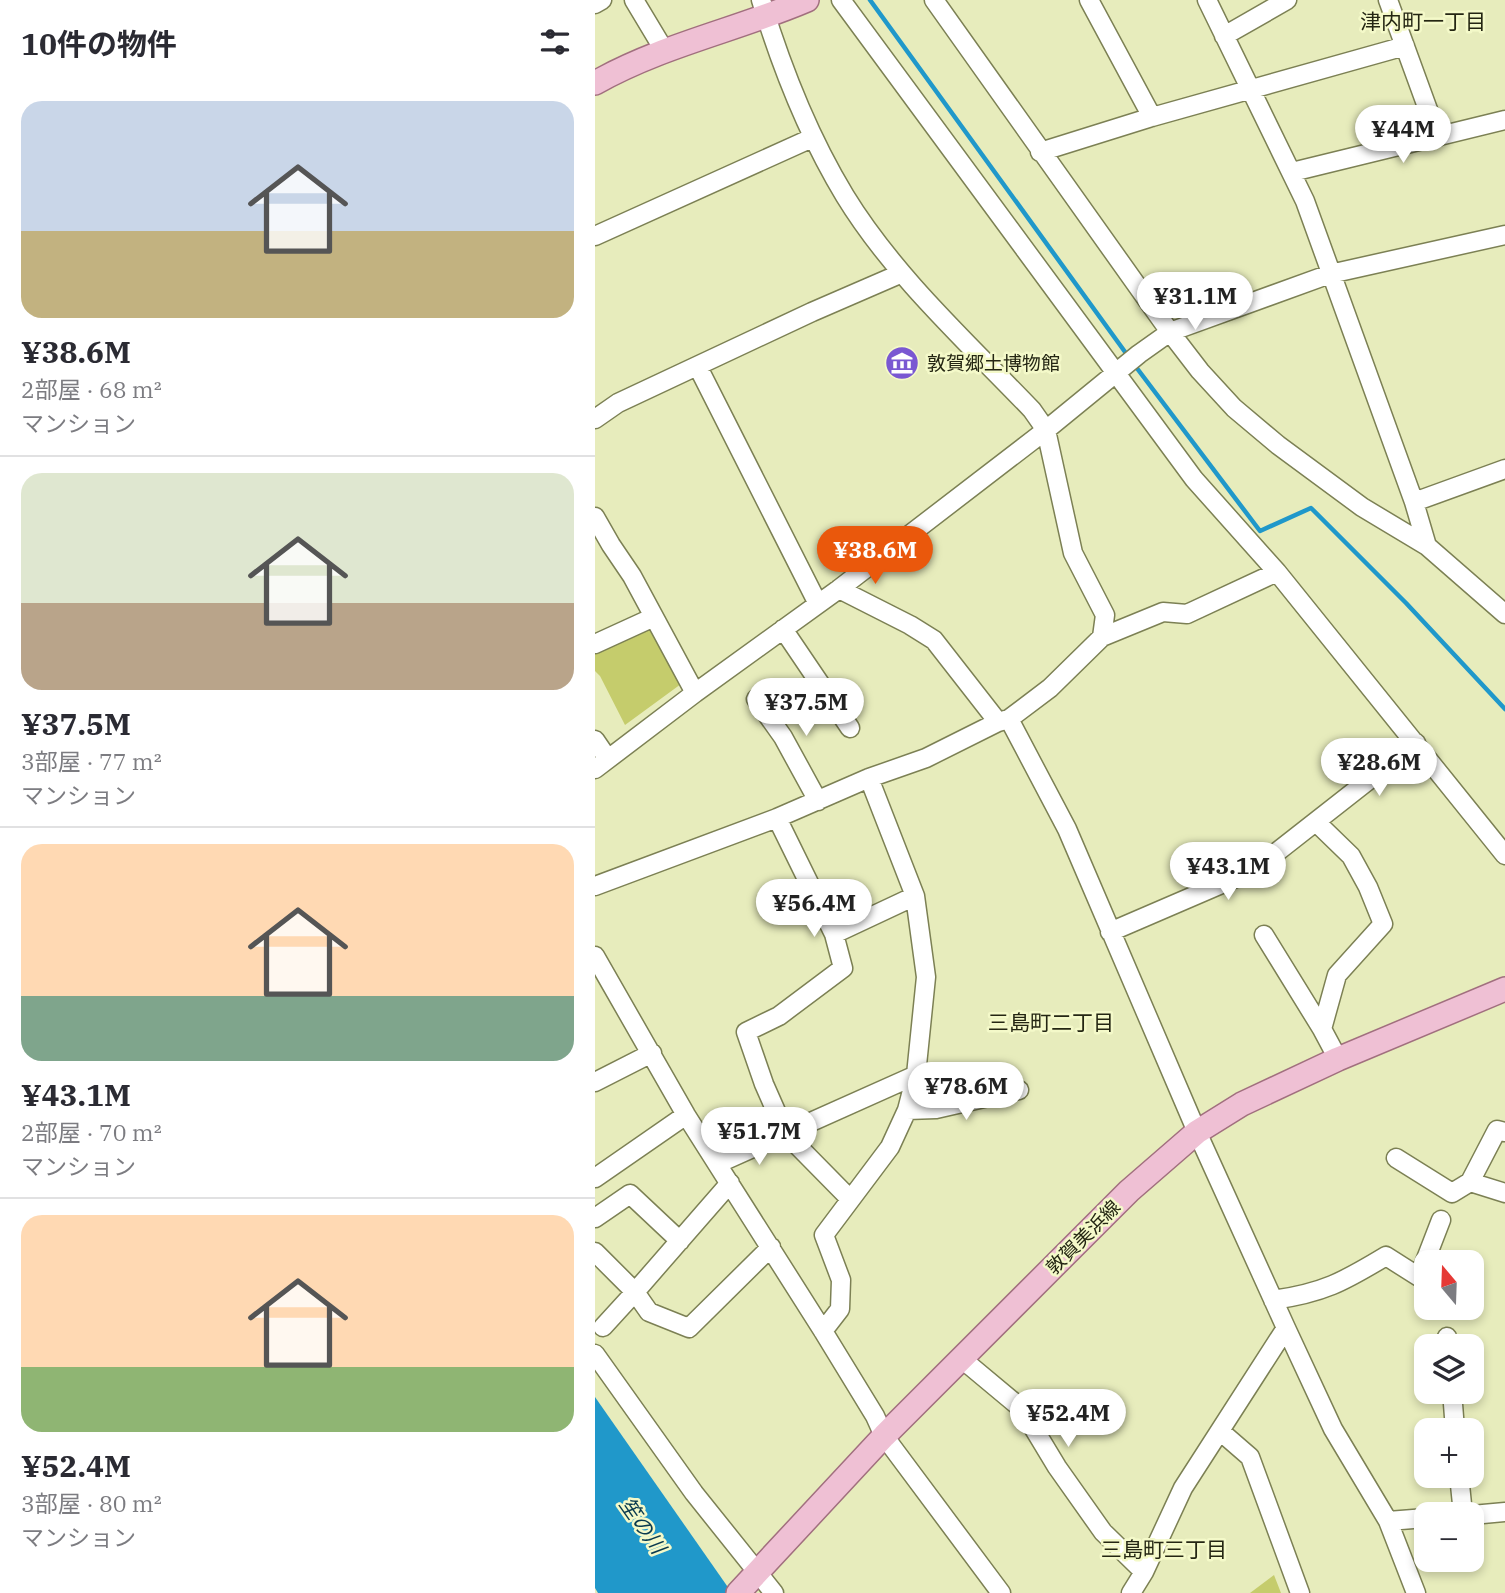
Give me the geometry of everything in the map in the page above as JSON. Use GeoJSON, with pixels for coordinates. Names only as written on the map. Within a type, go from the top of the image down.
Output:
{"type":"FeatureCollection","features":[{"type":"Feature","properties":{"kind":"main road"},"geometry":{"type":"LineString","coordinates":[[595,83],[634,62],[763,9],[807,0]]}},
{"type":"Feature","properties":{"kind":"main road","name":"敦賀美浜線"},"geometry":{"type":"LineString","coordinates":[[739,1592],[884,1436],[1129,1191],[1197,1132],[1242,1104],[1338,1059],[1505,989]]}},
{"type":"Feature","properties":{"kind":"street"},"geometry":{"type":"LineString","coordinates":[[595,4],[602,0]]}},
{"type":"Feature","properties":{"kind":"street"},"geometry":{"type":"LineString","coordinates":[[634,0],[664,50]]}},
{"type":"Feature","properties":{"kind":"street"},"geometry":{"type":"LineString","coordinates":[[841,0],[1121,371],[1194,479],[1277,572],[1505,855]]}},
{"type":"Feature","properties":{"kind":"street"},"geometry":{"type":"LineString","coordinates":[[934,0],[1170,332],[1200,371],[1234,408],[1278,445],[1362,507],[1427,546],[1505,614]]}},
{"type":"Feature","properties":{"kind":"street"},"geometry":{"type":"LineString","coordinates":[[1089,0],[1152,117]]}},
{"type":"Feature","properties":{"kind":"street"},"geometry":{"type":"LineString","coordinates":[[1207,0],[1292,172],[1414,502],[1427,546]]}},
{"type":"Feature","properties":{"kind":"street"},"geometry":{"type":"LineString","coordinates":[[1224,36],[1287,0]]}},
{"type":"Feature","properties":{"kind":"street"},"geometry":{"type":"LineString","coordinates":[[1388,0],[1438,137]]}},
{"type":"Feature","properties":{"kind":"street"},"geometry":{"type":"LineString","coordinates":[[763,9],[782,68],[812,138],[846,198],[902,273],[1032,410],[1046,430],[1073,553],[1105,615],[1102,636]]}},
{"type":"Feature","properties":{"kind":"street"},"geometry":{"type":"LineString","coordinates":[[1040,152],[1250,88],[1405,46]]}},
{"type":"Feature","properties":{"kind":"street"},"geometry":{"type":"LineString","coordinates":[[1292,172],[1505,120]]}},
{"type":"Feature","properties":{"kind":"street"},"geometry":{"type":"LineString","coordinates":[[595,236],[812,138]]}},
{"type":"Feature","properties":{"kind":"street"},"geometry":{"type":"LineString","coordinates":[[595,740],[602,764],[839,589],[1170,332],[1330,274],[1505,234]]}},
{"type":"Feature","properties":{"kind":"street"},"geometry":{"type":"LineString","coordinates":[[595,419],[618,403],[902,273]]}},
{"type":"Feature","properties":{"kind":"street"},"geometry":{"type":"LineString","coordinates":[[698,367],[818,604]]}},
{"type":"Feature","properties":{"kind":"street"},"geometry":{"type":"LineString","coordinates":[[1414,502],[1505,469]]}},
{"type":"Feature","properties":{"kind":"street"},"geometry":{"type":"LineString","coordinates":[[595,517],[632,576],[695,693]]}},
{"type":"Feature","properties":{"kind":"street"},"geometry":{"type":"LineString","coordinates":[[595,886],[777,818],[869,778],[926,758],[1003,720],[1050,688],[1102,636],[1163,612],[1187,614],[1277,572]]}},
{"type":"Feature","properties":{"kind":"street"},"geometry":{"type":"LineString","coordinates":[[839,589],[934,640],[1003,720],[1066,829],[1273,1300],[1333,1429],[1388,1521],[1416,1593]]}},
{"type":"Feature","properties":{"kind":"street"},"geometry":{"type":"LineString","coordinates":[[595,644],[654,617]]}},
{"type":"Feature","properties":{"kind":"street"},"geometry":{"type":"LineString","coordinates":[[783,629],[850,728]]}},
{"type":"Feature","properties":{"kind":"street"},"geometry":{"type":"LineString","coordinates":[[756,699],[783,737],[818,801]]}},
{"type":"Feature","properties":{"kind":"street"},"geometry":{"type":"LineString","coordinates":[[1110,932],[1254,870],[1416,743]]}},
{"type":"Feature","properties":{"kind":"street"},"geometry":{"type":"LineString","coordinates":[[823,1331],[839,1309],[841,1280],[824,1235],[890,1147],[908,1110],[916,1075],[926,977],[915,896],[869,778]]}},
{"type":"Feature","properties":{"kind":"street"},"geometry":{"type":"LineString","coordinates":[[777,818],[834,934],[843,968],[779,1016],[746,1032],[764,1084],[786,1134],[850,1199]]}},
{"type":"Feature","properties":{"kind":"street"},"geometry":{"type":"LineString","coordinates":[[1317,822],[1351,856],[1368,887],[1383,924],[1337,975],[1322,1029]]}},
{"type":"Feature","properties":{"kind":"street"},"geometry":{"type":"LineString","coordinates":[[834,934],[915,896]]}},
{"type":"Feature","properties":{"kind":"street"},"geometry":{"type":"LineString","coordinates":[[1264,935],[1338,1059]]}},
{"type":"Feature","properties":{"kind":"street"},"geometry":{"type":"LineString","coordinates":[[595,956],[686,1115],[823,1331],[875,1416],[884,1436],[1001,1593]]}},
{"type":"Feature","properties":{"kind":"street"},"geometry":{"type":"LineString","coordinates":[[595,1082],[652,1053]]}},
{"type":"Feature","properties":{"kind":"street"},"geometry":{"type":"LineString","coordinates":[[717,1164],[916,1075]]}},
{"type":"Feature","properties":{"kind":"street"},"geometry":{"type":"LineString","coordinates":[[908,1110],[936,1109],[1019,1090]]}},
{"type":"Feature","properties":{"kind":"street"},"geometry":{"type":"LineString","coordinates":[[598,1170],[686,1115]]}},
{"type":"Feature","properties":{"kind":"street"},"geometry":{"type":"LineString","coordinates":[[1396,1158],[1452,1193],[1471,1182],[1497,1130],[1505,1132]]}},
{"type":"Feature","properties":{"kind":"street"},"geometry":{"type":"LineString","coordinates":[[1471,1182],[1505,1193]]}},
{"type":"Feature","properties":{"kind":"street"},"geometry":{"type":"LineString","coordinates":[[603,1327],[730,1183]]}},
{"type":"Feature","properties":{"kind":"street"},"geometry":{"type":"LineString","coordinates":[[595,1218],[630,1195],[680,1241]]}},
{"type":"Feature","properties":{"kind":"street"},"geometry":{"type":"LineString","coordinates":[[1273,1300],[1308,1295],[1340,1283],[1386,1256],[1419,1277],[1441,1220]]}},
{"type":"Feature","properties":{"kind":"street"},"geometry":{"type":"LineString","coordinates":[[595,1252],[635,1292],[649,1312],[689,1328],[771,1247]]}},
{"type":"Feature","properties":{"kind":"street"},"geometry":{"type":"LineString","coordinates":[[1131,1593],[1144,1572],[1183,1488],[1286,1328]]}},
{"type":"Feature","properties":{"kind":"street"},"geometry":{"type":"LineString","coordinates":[[595,1354],[694,1493],[774,1593]]}},
{"type":"Feature","properties":{"kind":"street"},"geometry":{"type":"LineString","coordinates":[[962,1359],[1021,1409],[1057,1467],[1103,1532],[1144,1572]]}},
{"type":"Feature","properties":{"kind":"street"},"geometry":{"type":"LineString","coordinates":[[1220,1431],[1250,1457],[1300,1593]]}},
{"type":"Feature","properties":{"kind":"street"},"geometry":{"type":"LineString","coordinates":[[1484,1514],[1505,1512]]}},
{"type":"Feature","properties":{"kind":"street"},"geometry":{"type":"LineString","coordinates":[[1388,1521],[1414,1519]]}},
{"type":"Feature","properties":{"kind":"green space"},"geometry":{"type":"Polygon","coordinates":[[[648,626],[681,684],[625,725],[595,671],[595,650],[648,626]]]}},
{"type":"Feature","properties":{"kind":"green space"},"geometry":{"type":"Polygon","coordinates":[[[1274,1575],[1281,1593],[1250,1593],[1274,1575]]]}},
{"type":"Feature","properties":{"kind":"water","name":"笙の川"},"geometry":{"type":"Polygon","coordinates":[[[595,1397],[732,1593],[598,1593],[595,1588],[595,1397]]]}},
{"type":"Feature","properties":{"kind":"waterway"},"geometry":{"type":"LineString","coordinates":[[870,0],[1128,356]]}},
{"type":"Feature","properties":{"kind":"waterway"},"geometry":{"type":"LineString","coordinates":[[1133,363],[1260,531],[1311,508],[1406,603],[1505,709]]}},
{"type":"Feature","properties":{"kind":"place","name":"敦賀郷土博物館"},"geometry":{"type":"Point","coordinates":[902,363]}},
{"type":"Feature","properties":{"kind":"district","name":"津内町一丁目"},"geometry":{"type":"Point","coordinates":[1423,21]}},
{"type":"Feature","properties":{"kind":"district","name":"三島町二丁目"},"geometry":{"type":"Point","coordinates":[1051,1022]}},
{"type":"Feature","properties":{"kind":"district","name":"三島町三丁目"},"geometry":{"type":"Point","coordinates":[1164,1549]}}]}
